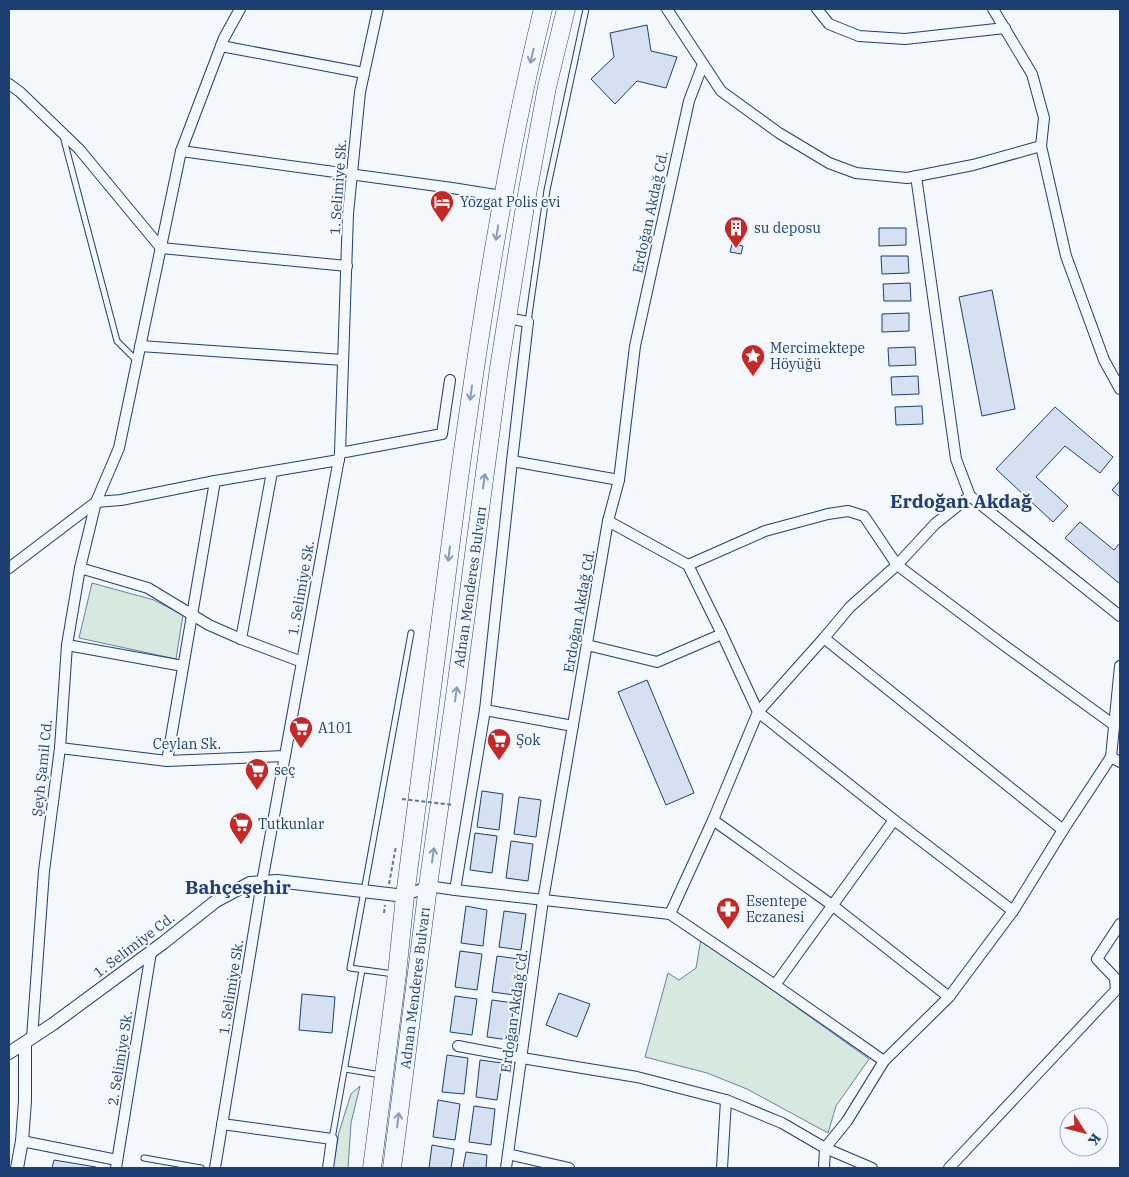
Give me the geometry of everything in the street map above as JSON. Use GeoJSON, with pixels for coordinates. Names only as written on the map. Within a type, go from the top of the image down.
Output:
{"type":"FeatureCollection","features":[{"type":"Feature","properties":{"kind":"highway","name":"Adnan Menderes Bulvarı"},"geometry":{"type":"LineString","coordinates":[[372,1168],[397,974],[396,895],[502,196],[531,59],[544,9]]}},
{"type":"Feature","properties":{"kind":"highway","name":"Adnan Menderes Bulvarı"},"geometry":{"type":"LineString","coordinates":[[392,1168],[428,886],[456,696],[499,368],[526,200],[547,87],[566,9]]}},
{"type":"Feature","properties":{"kind":"street","name":"Şeyh Şamil Cd."},"geometry":{"type":"LineString","coordinates":[[29,1041],[44,871],[60,748],[67,645],[80,568],[96,502],[119,448],[181,151],[224,38],[240,9]]}},
{"type":"Feature","properties":{"kind":"street","name":"1. Selimiye Sk."},"geometry":{"type":"LineString","coordinates":[[215,1168],[262,882],[339,456],[348,214],[360,92],[378,9]]}},
{"type":"Feature","properties":{"kind":"street"},"geometry":{"type":"LineString","coordinates":[[667,9],[720,92],[779,133],[829,163],[856,173],[907,178],[973,165],[1041,146]]}},
{"type":"Feature","properties":{"kind":"street"},"geometry":{"type":"LineString","coordinates":[[817,9],[829,24],[859,36],[905,39],[1005,28]]}},
{"type":"Feature","properties":{"kind":"street"},"geometry":{"type":"LineString","coordinates":[[993,9],[1032,74],[1044,118],[1041,146],[1066,256],[1104,360],[1120,389]]}},
{"type":"Feature","properties":{"kind":"street"},"geometry":{"type":"LineString","coordinates":[[221,46],[364,73]]}},
{"type":"Feature","properties":{"kind":"street","name":"Erdoğan Akdağ Cd."},"geometry":{"type":"LineString","coordinates":[[506,1168],[543,900],[608,521],[619,480],[635,346],[689,101],[703,64]]}},
{"type":"Feature","properties":{"kind":"street"},"geometry":{"type":"LineString","coordinates":[[9,84],[20,92],[79,149],[161,248],[347,266]]}},
{"type":"Feature","properties":{"kind":"street"},"geometry":{"type":"LineString","coordinates":[[181,151],[502,196]]}},
{"type":"Feature","properties":{"kind":"street"},"geometry":{"type":"LineString","coordinates":[[916,176],[956,458],[970,496],[1120,616]]}},
{"type":"Feature","properties":{"kind":"street"},"geometry":{"type":"LineString","coordinates":[[455,890],[485,710],[528,322],[507,318]]}},
{"type":"Feature","properties":{"kind":"street"},"geometry":{"type":"LineString","coordinates":[[140,346],[344,360]]}},
{"type":"Feature","properties":{"kind":"street"},"geometry":{"type":"LineString","coordinates":[[9,568],[96,502],[121,500],[215,481],[272,472],[442,434],[450,380]]}},
{"type":"Feature","properties":{"kind":"street"},"geometry":{"type":"LineString","coordinates":[[512,460],[619,480]]}},
{"type":"Feature","properties":{"kind":"street"},"geometry":{"type":"LineString","coordinates":[[241,639],[272,472]]}},
{"type":"Feature","properties":{"kind":"street"},"geometry":{"type":"LineString","coordinates":[[167,761],[215,481]]}},
{"type":"Feature","properties":{"kind":"street"},"geometry":{"type":"LineString","coordinates":[[670,914],[713,820],[758,712],[850,607],[897,565],[935,524],[970,496]]}},
{"type":"Feature","properties":{"kind":"street"},"geometry":{"type":"LineString","coordinates":[[688,565],[765,531],[828,514],[848,511],[864,516],[897,565],[1114,725]]}},
{"type":"Feature","properties":{"kind":"street"},"geometry":{"type":"LineString","coordinates":[[608,521],[688,565],[758,712],[1013,911]]}},
{"type":"Feature","properties":{"kind":"street"},"geometry":{"type":"LineString","coordinates":[[80,568],[148,588],[210,625],[302,662]]}},
{"type":"Feature","properties":{"kind":"street"},"geometry":{"type":"LineString","coordinates":[[587,645],[657,662],[722,634]]}},
{"type":"Feature","properties":{"kind":"street"},"geometry":{"type":"LineString","coordinates":[[824,638],[1063,830]]}},
{"type":"Feature","properties":{"kind":"street"},"geometry":{"type":"LineString","coordinates":[[67,645],[183,666]]}},
{"type":"Feature","properties":{"kind":"street"},"geometry":{"type":"LineString","coordinates":[[824,1168],[825,1148],[847,1121],[884,1061],[949,997],[1013,911],[1063,830],[1116,759],[1114,725],[1120,666]]}},
{"type":"Feature","properties":{"kind":"street"},"geometry":{"type":"LineString","coordinates":[[485,710],[573,726]]}},
{"type":"Feature","properties":{"kind":"street","name":"Ceylan Sk."},"geometry":{"type":"LineString","coordinates":[[60,748],[167,761],[285,756]]}},
{"type":"Feature","properties":{"kind":"street"},"geometry":{"type":"LineString","coordinates":[[713,820],[832,905],[949,997]]}},
{"type":"Feature","properties":{"kind":"street"},"geometry":{"type":"LineString","coordinates":[[775,985],[894,820]]}},
{"type":"Feature","properties":{"kind":"street","name":"1. Selimiye Cd."},"geometry":{"type":"LineString","coordinates":[[9,1053],[29,1041],[151,952],[216,901],[250,884],[277,881],[396,895]]}},
{"type":"Feature","properties":{"kind":"street"},"geometry":{"type":"LineString","coordinates":[[396,895],[428,886],[670,914],[884,1061]]}},
{"type":"Feature","properties":{"kind":"street"},"geometry":{"type":"LineString","coordinates":[[949,1168],[1116,990],[1116,978],[1096,960],[1120,924]]}},
{"type":"Feature","properties":{"kind":"street","name":"2. Selimiye Sk."},"geometry":{"type":"LineString","coordinates":[[116,1164],[151,952]]}},
{"type":"Feature","properties":{"kind":"street"},"geometry":{"type":"LineString","coordinates":[[17,1168],[22,1141],[29,1041]]}},
{"type":"Feature","properties":{"kind":"street"},"geometry":{"type":"LineString","coordinates":[[458,1046],[636,1077],[726,1100],[782,1123],[825,1148],[872,1168]]}},
{"type":"Feature","properties":{"kind":"street"},"geometry":{"type":"LineString","coordinates":[[722,1168],[726,1100]]}},
{"type":"Feature","properties":{"kind":"street"},"geometry":{"type":"LineString","coordinates":[[222,1124],[332,1139],[328,1168]]}},
{"type":"Feature","properties":{"kind":"street"},"geometry":{"type":"LineString","coordinates":[[22,1141],[116,1164]]}},
{"type":"Feature","properties":{"kind":"street"},"geometry":{"type":"LineString","coordinates":[[508,1154],[569,1168]]}},
{"type":"Feature","properties":{"kind":"lane"},"geometry":{"type":"LineString","coordinates":[[528,322],[547,190],[586,9]]}},
{"type":"Feature","properties":{"kind":"lane"},"geometry":{"type":"LineString","coordinates":[[62,133],[117,342],[137,361]]}},
{"type":"Feature","properties":{"kind":"lane"},"geometry":{"type":"LineString","coordinates":[[397,974],[350,968],[411,633]]}},
{"type":"Feature","properties":{"kind":"lane"},"geometry":{"type":"LineString","coordinates":[[332,1139],[362,970]]}},
{"type":"Feature","properties":{"kind":"lane"},"geometry":{"type":"LineString","coordinates":[[344,1069],[384,1075]]}},
{"type":"Feature","properties":{"kind":"lane"},"geometry":{"type":"LineString","coordinates":[[144,1158],[200,1168]]}},
{"type":"Feature","properties":{"kind":"path"},"geometry":{"type":"LineString","coordinates":[[402,800],[453,806]]}},
{"type":"Feature","properties":{"kind":"path"},"geometry":{"type":"LineString","coordinates":[[384,913],[396,895],[397,840]]}},
{"type":"Feature","properties":{"kind":"shaded area"},"geometry":{"type":"Polygon","coordinates":[[[92,583],[154,600],[183,615],[176,659],[79,638],[92,583]]]}},
{"type":"Feature","properties":{"kind":"shaded area"},"geometry":{"type":"Polygon","coordinates":[[[701,939],[869,1059],[836,1106],[828,1133],[747,1089],[707,1073],[645,1057],[668,973],[679,980],[696,968],[701,939]]]}},
{"type":"Feature","properties":{"kind":"shaded area"},"geometry":{"type":"Polygon","coordinates":[[[360,1086],[351,1123],[348,1168],[333,1168],[339,1132],[351,1094],[360,1086]]]}},
{"type":"Feature","properties":{"kind":"building"},"geometry":{"type":"Polygon","coordinates":[[[647,25],[651,51],[677,57],[666,88],[637,81],[615,104],[591,79],[614,57],[610,33],[647,25]]]}},
{"type":"Feature","properties":{"kind":"building"},"geometry":{"type":"Polygon","coordinates":[[[879,228],[906,228],[906,245],[879,246],[879,228]]]}},
{"type":"Feature","properties":{"kind":"building","name":"su deposu"},"geometry":{"type":"Polygon","coordinates":[[[732,244],[743,246],[741,254],[730,252],[732,244]]]}},
{"type":"Feature","properties":{"kind":"building"},"geometry":{"type":"Polygon","coordinates":[[[881,256],[908,256],[909,273],[882,274],[881,256]]]}},
{"type":"Feature","properties":{"kind":"building"},"geometry":{"type":"Polygon","coordinates":[[[910,283],[911,301],[884,301],[883,284],[910,283]]]}},
{"type":"Feature","properties":{"kind":"building"},"geometry":{"type":"Polygon","coordinates":[[[992,290],[1015,409],[982,416],[959,297],[992,290]]]}},
{"type":"Feature","properties":{"kind":"building"},"geometry":{"type":"Polygon","coordinates":[[[909,313],[909,331],[882,332],[882,314],[909,313]]]}},
{"type":"Feature","properties":{"kind":"building"},"geometry":{"type":"Polygon","coordinates":[[[915,347],[916,365],[889,366],[888,348],[915,347]]]}},
{"type":"Feature","properties":{"kind":"building"},"geometry":{"type":"Polygon","coordinates":[[[918,376],[919,394],[892,395],[891,377],[918,376]]]}},
{"type":"Feature","properties":{"kind":"building"},"geometry":{"type":"Polygon","coordinates":[[[922,406],[923,424],[896,425],[895,407],[922,406]]]}},
{"type":"Feature","properties":{"kind":"building"},"geometry":{"type":"Polygon","coordinates":[[[1055,407],[1113,457],[1100,473],[1065,446],[1036,477],[1068,506],[1053,522],[996,469],[1055,407]]]}},
{"type":"Feature","properties":{"kind":"building"},"geometry":{"type":"Polygon","coordinates":[[[1120,481],[1120,497],[1112,490],[1120,481]]]}},
{"type":"Feature","properties":{"kind":"building"},"geometry":{"type":"Polygon","coordinates":[[[1080,522],[1114,550],[1120,543],[1120,584],[1065,538],[1080,522]]]}},
{"type":"Feature","properties":{"kind":"building"},"geometry":{"type":"Polygon","coordinates":[[[647,680],[694,793],[666,805],[618,692],[647,680]]]}},
{"type":"Feature","properties":{"kind":"building"},"geometry":{"type":"Polygon","coordinates":[[[482,791],[503,794],[499,830],[477,827],[482,791]]]}},
{"type":"Feature","properties":{"kind":"building"},"geometry":{"type":"Polygon","coordinates":[[[519,797],[541,800],[536,837],[514,834],[519,797]]]}},
{"type":"Feature","properties":{"kind":"building"},"geometry":{"type":"Polygon","coordinates":[[[475,833],[497,836],[492,873],[470,870],[475,833]]]}},
{"type":"Feature","properties":{"kind":"building"},"geometry":{"type":"Polygon","coordinates":[[[511,841],[533,844],[528,881],[506,878],[511,841]]]}},
{"type":"Feature","properties":{"kind":"building"},"geometry":{"type":"Polygon","coordinates":[[[466,906],[487,910],[483,946],[461,943],[466,906]]]}},
{"type":"Feature","properties":{"kind":"building"},"geometry":{"type":"Polygon","coordinates":[[[504,911],[526,914],[521,950],[499,947],[504,911]]]}},
{"type":"Feature","properties":{"kind":"building"},"geometry":{"type":"Polygon","coordinates":[[[460,951],[482,954],[477,990],[455,987],[460,951]]]}},
{"type":"Feature","properties":{"kind":"building"},"geometry":{"type":"Polygon","coordinates":[[[497,956],[519,959],[514,995],[492,992],[497,956]]]}},
{"type":"Feature","properties":{"kind":"building"},"geometry":{"type":"Polygon","coordinates":[[[559,993],[590,1004],[577,1037],[546,1025],[559,993]]]}},
{"type":"Feature","properties":{"kind":"building"},"geometry":{"type":"Polygon","coordinates":[[[302,994],[335,997],[332,1033],[299,1030],[302,994]]]}},
{"type":"Feature","properties":{"kind":"building"},"geometry":{"type":"Polygon","coordinates":[[[455,996],[477,999],[472,1035],[450,1032],[455,996]]]}},
{"type":"Feature","properties":{"kind":"building"},"geometry":{"type":"Polygon","coordinates":[[[492,1000],[514,1003],[509,1040],[487,1037],[492,1000]]]}},
{"type":"Feature","properties":{"kind":"building"},"geometry":{"type":"Polygon","coordinates":[[[447,1055],[468,1058],[464,1094],[442,1092],[447,1055]]]}},
{"type":"Feature","properties":{"kind":"building"},"geometry":{"type":"Polygon","coordinates":[[[480,1060],[502,1063],[497,1100],[476,1097],[480,1060]]]}},
{"type":"Feature","properties":{"kind":"building"},"geometry":{"type":"Polygon","coordinates":[[[438,1100],[460,1104],[455,1140],[433,1137],[438,1100]]]}},
{"type":"Feature","properties":{"kind":"building"},"geometry":{"type":"Polygon","coordinates":[[[474,1106],[495,1109],[491,1145],[469,1142],[474,1106]]]}},
{"type":"Feature","properties":{"kind":"building"},"geometry":{"type":"Polygon","coordinates":[[[432,1145],[454,1149],[451,1168],[429,1168],[432,1145]]]}},
{"type":"Feature","properties":{"kind":"building"},"geometry":{"type":"Polygon","coordinates":[[[466,1152],[487,1155],[486,1168],[463,1168],[466,1152]]]}},
{"type":"Feature","properties":{"kind":"building"},"geometry":{"type":"Polygon","coordinates":[[[54,1160],[96,1167],[52,1168],[54,1160]]]}},
{"type":"Feature","properties":{"kind":"place","name":"Yozgat Polis evi"},"geometry":{"type":"Point","coordinates":[442,223]}},
{"type":"Feature","properties":{"kind":"place","name":"su deposu"},"geometry":{"type":"Point","coordinates":[736,249]}},
{"type":"Feature","properties":{"kind":"place","name":"Mercimektepe Höyüğü"},"geometry":{"type":"Point","coordinates":[753,377]}},
{"type":"Feature","properties":{"kind":"place","name":"A101"},"geometry":{"type":"Point","coordinates":[301,749]}},
{"type":"Feature","properties":{"kind":"place","name":"Şok"},"geometry":{"type":"Point","coordinates":[499,761]}},
{"type":"Feature","properties":{"kind":"place","name":"seç"},"geometry":{"type":"Point","coordinates":[257,791]}},
{"type":"Feature","properties":{"kind":"place","name":"Tutkunlar"},"geometry":{"type":"Point","coordinates":[241,845]}},
{"type":"Feature","properties":{"kind":"place","name":"Esentepe Eczanesi"},"geometry":{"type":"Point","coordinates":[728,930]}},
{"type":"Feature","properties":{"kind":"district","name":"Erdoğan Akdağ"},"geometry":{"type":"Point","coordinates":[961,501]}},
{"type":"Feature","properties":{"kind":"district","name":"Bahçeşehir"},"geometry":{"type":"Point","coordinates":[238,887]}}]}
